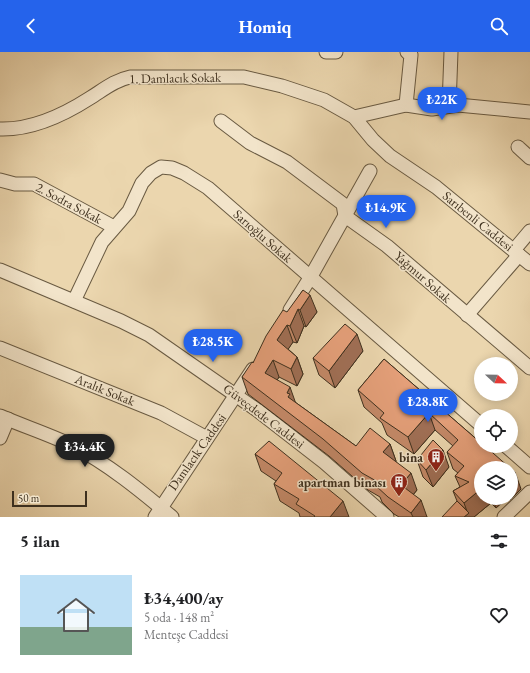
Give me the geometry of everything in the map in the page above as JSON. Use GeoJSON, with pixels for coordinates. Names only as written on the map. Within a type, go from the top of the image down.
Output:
{"type":"FeatureCollection","features":[{"type":"Feature","properties":{"kind":"street"},"geometry":{"type":"LineString","coordinates":[[326,52],[336,52]]}},
{"type":"Feature","properties":{"kind":"street"},"geometry":{"type":"LineString","coordinates":[[406,105],[411,55],[407,52]]}},
{"type":"Feature","properties":{"kind":"street"},"geometry":{"type":"LineString","coordinates":[[449,106],[451,52]]}},
{"type":"Feature","properties":{"kind":"street","name":"1. Damlacık Sokak"},"geometry":{"type":"LineString","coordinates":[[0,129],[16,129],[36,125],[80,104],[118,80],[130,77],[145,76],[190,78],[238,77],[252,79],[324,100],[354,117]]}},
{"type":"Feature","properties":{"kind":"street"},"geometry":{"type":"LineString","coordinates":[[354,117],[406,105],[432,109],[463,105],[530,112]]}},
{"type":"Feature","properties":{"kind":"street","name":"Sarıbenli Caddesi"},"geometry":{"type":"LineString","coordinates":[[354,117],[373,140],[390,156],[436,187],[530,264]]}},
{"type":"Feature","properties":{"kind":"street","name":"Yağmur Sokak"},"geometry":{"type":"LineString","coordinates":[[221,121],[250,142],[287,162],[343,204],[345,216],[373,235],[530,368]]}},
{"type":"Feature","properties":{"kind":"street"},"geometry":{"type":"LineString","coordinates":[[518,147],[530,158]]}},
{"type":"Feature","properties":{"kind":"street","name":"Sarıoğlu Sokak"},"geometry":{"type":"LineString","coordinates":[[74,301],[98,249],[114,227],[129,211],[142,183],[151,173],[161,167],[172,168],[184,172],[208,188],[474,419]]}},
{"type":"Feature","properties":{"kind":"street"},"geometry":{"type":"LineString","coordinates":[[283,321],[310,278],[370,171]]}},
{"type":"Feature","properties":{"kind":"street","name":"2. Sodra Sokak"},"geometry":{"type":"LineString","coordinates":[[0,180],[15,184],[34,184],[114,227]]}},
{"type":"Feature","properties":{"kind":"street"},"geometry":{"type":"LineString","coordinates":[[468,315],[516,252],[530,231]]}},
{"type":"Feature","properties":{"kind":"street","name":"Güveçdede Caddesi"},"geometry":{"type":"LineString","coordinates":[[0,270],[121,321],[149,336],[237,395],[324,462],[387,517]]}},
{"type":"Feature","properties":{"kind":"street","name":"Aralık Sokak"},"geometry":{"type":"LineString","coordinates":[[0,348],[161,413],[207,438]]}},
{"type":"Feature","properties":{"kind":"street","name":"Damlacık Caddesi"},"geometry":{"type":"LineString","coordinates":[[157,512],[237,395],[260,358]]}},
{"type":"Feature","properties":{"kind":"street"},"geometry":{"type":"LineString","coordinates":[[0,438],[4,418],[70,445],[120,476],[157,512],[172,517]]}},
{"type":"Feature","properties":{"kind":"street"},"geometry":{"type":"LineString","coordinates":[[514,453],[530,467]]}},
{"type":"Feature","properties":{"kind":"street"},"geometry":{"type":"LineString","coordinates":[[504,517],[530,492]]}},
{"type":"Feature","properties":{"kind":"building"},"geometry":{"type":"Polygon","coordinates":[[[303,290],[310,295],[300,310],[298,309],[290,326],[287,325],[277,340],[297,357],[291,369],[273,360],[265,373],[290,387],[287,393],[290,394],[288,397],[356,446],[370,428],[390,444],[383,452],[411,473],[401,485],[421,500],[411,513],[388,497],[375,485],[378,482],[362,473],[323,439],[242,377],[252,362],[253,363],[266,336],[283,310],[287,312],[303,290]]]}},
{"type":"Feature","properties":{"kind":"building"},"geometry":{"type":"Polygon","coordinates":[[[345,324],[357,334],[329,371],[313,358],[345,324]]]}},
{"type":"Feature","properties":{"kind":"building"},"geometry":{"type":"Polygon","coordinates":[[[384,359],[474,437],[474,453],[493,453],[502,461],[474,461],[474,495],[464,503],[453,491],[469,482],[455,476],[464,466],[447,452],[458,440],[429,413],[408,437],[380,418],[384,413],[358,390],[384,359]]]}},
{"type":"Feature","properties":{"kind":"building"},"geometry":{"type":"Polygon","coordinates":[[[433,440],[443,450],[426,470],[417,460],[433,440]]]}},
{"type":"Feature","properties":{"kind":"building"},"geometry":{"type":"Polygon","coordinates":[[[269,441],[343,501],[330,517],[314,517],[315,516],[296,504],[299,499],[274,484],[282,473],[255,454],[269,441]]]}},
{"type":"Feature","properties":{"kind":"building"},"geometry":{"type":"Polygon","coordinates":[[[457,501],[469,513],[464,517],[442,517],[457,501]]]}},
{"type":"Feature","properties":{"kind":"place","name":"bina"},"geometry":{"type":"Point","coordinates":[436,472]}},
{"type":"Feature","properties":{"kind":"place","name":"apartman binası"},"geometry":{"type":"Point","coordinates":[399,497]}}]}
